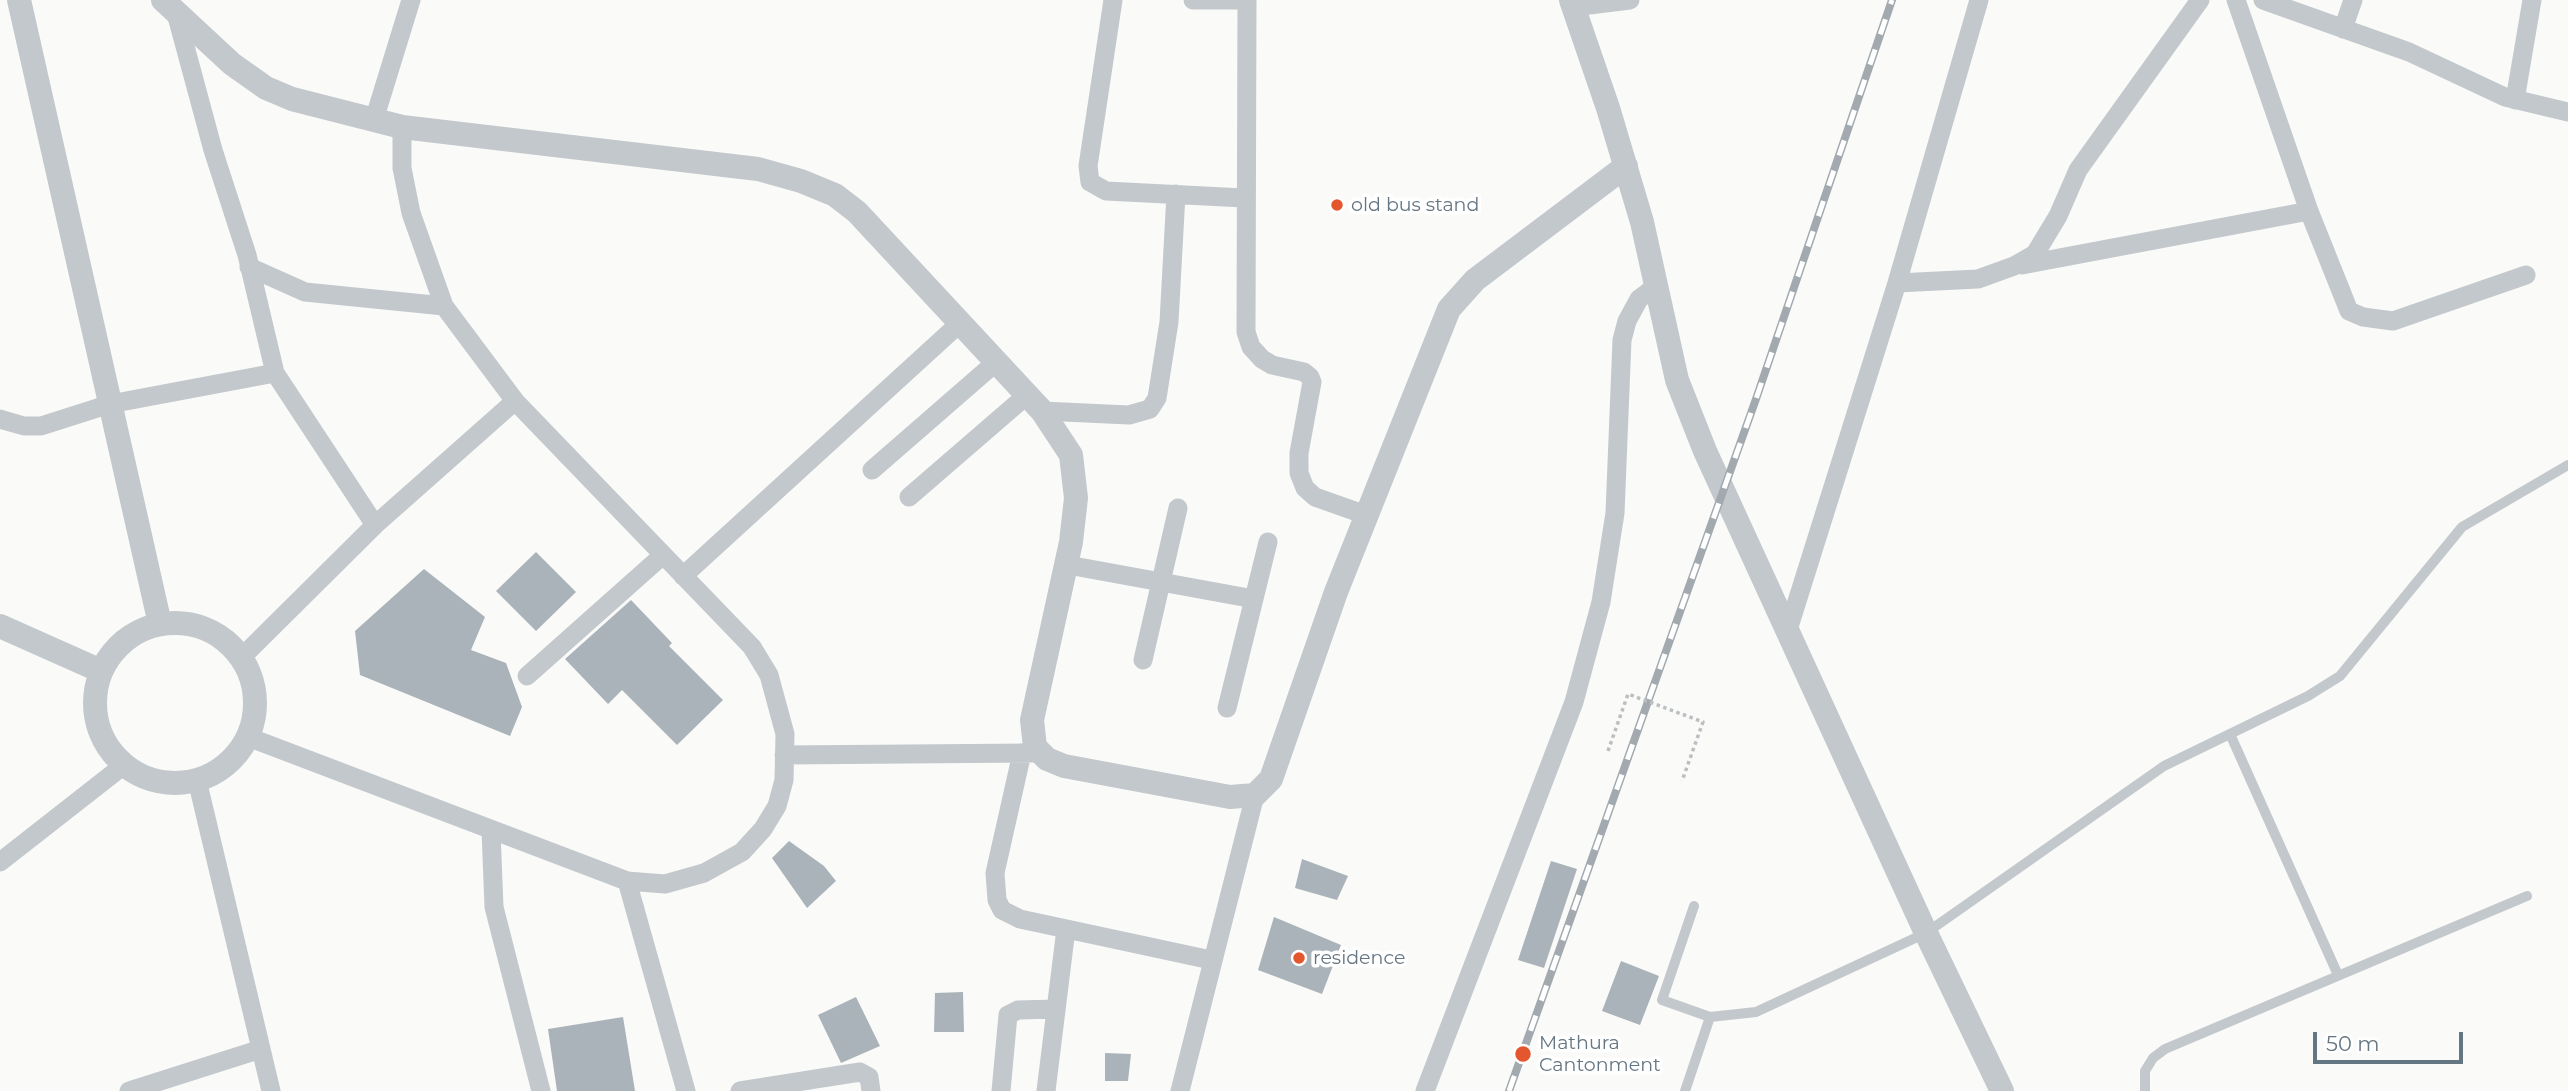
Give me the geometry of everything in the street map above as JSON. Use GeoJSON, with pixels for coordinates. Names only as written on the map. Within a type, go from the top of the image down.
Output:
{"type":"FeatureCollection","features":[{"type":"Feature","properties":{"kind":"street"},"geometry":{"type":"LineString","coordinates":[[19,0],[160,624]]}},
{"type":"Feature","properties":{"kind":"street"},"geometry":{"type":"LineString","coordinates":[[374,120],[411,0]]}},
{"type":"Feature","properties":{"kind":"street"},"geometry":{"type":"LineString","coordinates":[[1113,0],[1087,176],[1095,187],[1106,191],[1244,198]]}},
{"type":"Feature","properties":{"kind":"street"},"geometry":{"type":"LineString","coordinates":[[1193,0],[1247,0],[1244,312],[1251,347],[1272,365],[1304,372],[1312,382],[1299,453],[1305,488],[1315,496],[1366,515]]}},
{"type":"Feature","properties":{"kind":"street"},"geometry":{"type":"LineString","coordinates":[[1630,0],[1572,3],[1626,166],[1677,380],[1704,451],[1926,933],[2002,1091]]}},
{"type":"Feature","properties":{"kind":"street"},"geometry":{"type":"LineString","coordinates":[[1788,630],[1897,283],[1979,0]]}},
{"type":"Feature","properties":{"kind":"street"},"geometry":{"type":"LineString","coordinates":[[2014,266],[2035,254],[2058,216],[2078,170],[2200,0]]}},
{"type":"Feature","properties":{"kind":"street"},"geometry":{"type":"LineString","coordinates":[[2235,0],[2309,211],[2349,311],[2363,317],[2393,321],[2526,275]]}},
{"type":"Feature","properties":{"kind":"street"},"geometry":{"type":"LineString","coordinates":[[2263,0],[2409,52],[2515,100],[2568,112]]}},
{"type":"Feature","properties":{"kind":"street"},"geometry":{"type":"LineString","coordinates":[[2343,29],[2353,0]]}},
{"type":"Feature","properties":{"kind":"street"},"geometry":{"type":"LineString","coordinates":[[2515,100],[2532,0]]}},
{"type":"Feature","properties":{"kind":"street"},"geometry":{"type":"LineString","coordinates":[[169,7],[232,64],[266,88],[292,99],[402,127],[758,169],[835,195],[857,212],[995,363],[1035,402],[1071,455],[1076,475],[1068,565],[1032,720],[1031,753],[995,873],[997,900],[1002,910],[1020,919],[1211,960]]}},
{"type":"Feature","properties":{"kind":"street"},"geometry":{"type":"LineString","coordinates":[[169,7],[249,267],[275,373],[375,525]]}},
{"type":"Feature","properties":{"kind":"street"},"geometry":{"type":"LineString","coordinates":[[248,737],[626,881],[665,884],[704,873],[742,852],[763,830],[777,806],[784,780],[785,734],[769,674],[752,648],[515,401],[444,306],[411,212],[402,168],[402,127]]}},
{"type":"Feature","properties":{"kind":"street"},"geometry":{"type":"LineString","coordinates":[[1180,1091],[1211,960],[1255,795],[1271,779],[1336,592],[1449,309],[1475,280],[1626,166]]}},
{"type":"Feature","properties":{"kind":"street"},"geometry":{"type":"LineString","coordinates":[[908,496],[1035,402],[1129,415],[1150,409],[1157,398],[1169,322],[1176,194]]}},
{"type":"Feature","properties":{"kind":"street"},"geometry":{"type":"LineString","coordinates":[[1897,283],[1978,279],[2014,266],[2309,211]]}},
{"type":"Feature","properties":{"kind":"street"},"geometry":{"type":"LineString","coordinates":[[249,267],[305,292],[444,306]]}},
{"type":"Feature","properties":{"kind":"street"},"geometry":{"type":"LineString","coordinates":[[1424,1091],[1574,702],[1601,602],[1615,513],[1622,340],[1627,321],[1639,299],[1656,286]]}},
{"type":"Feature","properties":{"kind":"street"},"geometry":{"type":"LineString","coordinates":[[683,576],[960,323]]}},
{"type":"Feature","properties":{"kind":"street"},"geometry":{"type":"LineString","coordinates":[[872,470],[995,363]]}},
{"type":"Feature","properties":{"kind":"street"},"geometry":{"type":"LineString","coordinates":[[0,419],[24,426],[41,426],[110,404],[275,373]]}},
{"type":"Feature","properties":{"kind":"street"},"geometry":{"type":"LineString","coordinates":[[241,659],[375,525],[515,401]]}},
{"type":"Feature","properties":{"kind":"street"},"geometry":{"type":"LineString","coordinates":[[1143,660],[1178,508]]}},
{"type":"Feature","properties":{"kind":"street"},"geometry":{"type":"LineString","coordinates":[[1227,708],[1268,542]]}},
{"type":"Feature","properties":{"kind":"street"},"geometry":{"type":"LineString","coordinates":[[527,676],[663,555]]}},
{"type":"Feature","properties":{"kind":"street"},"geometry":{"type":"LineString","coordinates":[[1068,565],[1254,598]]}},
{"type":"Feature","properties":{"kind":"street"},"geometry":{"type":"LineString","coordinates":[[187,623],[213,631],[234,648],[249,671],[256,697],[248,737],[241,749],[222,768],[197,780],[172,783],[146,778],[124,765],[107,745],[97,721],[95,696],[101,670],[115,649],[135,633],[160,624],[187,623]]}},
{"type":"Feature","properties":{"kind":"street"},"geometry":{"type":"LineString","coordinates":[[0,626],[101,670]]}},
{"type":"Feature","properties":{"kind":"street"},"geometry":{"type":"LineString","coordinates":[[784,755],[1031,753],[1073,768],[1230,797],[1255,795]]}},
{"type":"Feature","properties":{"kind":"street"},"geometry":{"type":"LineString","coordinates":[[0,862],[124,765]]}},
{"type":"Feature","properties":{"kind":"street"},"geometry":{"type":"LineString","coordinates":[[197,780],[271,1091]]}},
{"type":"Feature","properties":{"kind":"street"},"geometry":{"type":"LineString","coordinates":[[491,831],[494,907],[541,1091]]}},
{"type":"Feature","properties":{"kind":"street"},"geometry":{"type":"LineString","coordinates":[[626,881],[686,1091]]}},
{"type":"Feature","properties":{"kind":"street"},"geometry":{"type":"LineString","coordinates":[[1046,1091],[1066,929]]}},
{"type":"Feature","properties":{"kind":"street"},"geometry":{"type":"LineString","coordinates":[[1001,1091],[1008,1015],[1018,1010],[1056,1009]]}},
{"type":"Feature","properties":{"kind":"street"},"geometry":{"type":"LineString","coordinates":[[129,1091],[261,1049]]}},
{"type":"Feature","properties":{"kind":"street"},"geometry":{"type":"LineString","coordinates":[[740,1091],[860,1072],[869,1077],[871,1091]]}},
{"type":"Feature","properties":{"kind":"lane"},"geometry":{"type":"LineString","coordinates":[[1694,906],[1662,1000],[1710,1017],[1756,1012],[1926,933],[2164,766],[2308,696],[2340,676],[2462,527],[2568,465]]}},
{"type":"Feature","properties":{"kind":"lane"},"geometry":{"type":"LineString","coordinates":[[2230,734],[2339,975]]}},
{"type":"Feature","properties":{"kind":"lane"},"geometry":{"type":"LineString","coordinates":[[2145,1091],[2145,1071],[2153,1058],[2165,1049],[2527,896]]}},
{"type":"Feature","properties":{"kind":"lane"},"geometry":{"type":"LineString","coordinates":[[1685,1091],[1710,1017]]}},
{"type":"Feature","properties":{"kind":"path"},"geometry":{"type":"LineString","coordinates":[[1608,751],[1628,694],[1703,722],[1682,781]]}},
{"type":"Feature","properties":{"kind":"building"},"geometry":{"type":"Polygon","coordinates":[[[536,552],[576,592],[536,631],[496,591],[536,552]]]}},
{"type":"Feature","properties":{"kind":"building"},"geometry":{"type":"Polygon","coordinates":[[[424,569],[485,617],[471,650],[506,663],[522,707],[510,736],[360,675],[355,631],[424,569]]]}},
{"type":"Feature","properties":{"kind":"building"},"geometry":{"type":"Polygon","coordinates":[[[631,600],[672,643],[669,646],[723,700],[677,745],[622,690],[608,704],[565,659],[631,600]]]}},
{"type":"Feature","properties":{"kind":"building"},"geometry":{"type":"Polygon","coordinates":[[[789,841],[824,866],[836,881],[807,908],[772,858],[789,841]]]}},
{"type":"Feature","properties":{"kind":"building","name":"residence"},"geometry":{"type":"Polygon","coordinates":[[[1302,859],[1348,876],[1337,900],[1295,888],[1302,859]]]}},
{"type":"Feature","properties":{"kind":"building"},"geometry":{"type":"Polygon","coordinates":[[[1551,861],[1577,869],[1544,968],[1518,960],[1551,861]]]}},
{"type":"Feature","properties":{"kind":"building","name":"residence"},"geometry":{"type":"Polygon","coordinates":[[[1274,917],[1341,945],[1322,994],[1258,970],[1274,917]]]}},
{"type":"Feature","properties":{"kind":"building"},"geometry":{"type":"Polygon","coordinates":[[[1621,961],[1659,976],[1640,1025],[1602,1011],[1621,961]]]}},
{"type":"Feature","properties":{"kind":"building"},"geometry":{"type":"Polygon","coordinates":[[[963,992],[964,1032],[934,1032],[935,993],[963,992]]]}},
{"type":"Feature","properties":{"kind":"building"},"geometry":{"type":"Polygon","coordinates":[[[856,997],[880,1046],[841,1063],[818,1015],[856,997]]]}},
{"type":"Feature","properties":{"kind":"building"},"geometry":{"type":"Polygon","coordinates":[[[623,1017],[635,1091],[557,1091],[548,1029],[623,1017]]]}},
{"type":"Feature","properties":{"kind":"building"},"geometry":{"type":"Polygon","coordinates":[[[1105,1053],[1131,1054],[1128,1081],[1105,1081],[1105,1053]]]}},
{"type":"Feature","properties":{"kind":"railway"},"geometry":{"type":"LineString","coordinates":[[1509,1091],[1756,399],[1892,0]]}},
{"type":"Feature","properties":{"kind":"place","name":"old bus stand"},"geometry":{"type":"Point","coordinates":[1337,205]}},
{"type":"Feature","properties":{"kind":"place","name":"residence"},"geometry":{"type":"Point","coordinates":[1299,958]}},
{"type":"Feature","properties":{"kind":"place","name":"Mathura Cantonment"},"geometry":{"type":"Point","coordinates":[1523,1054]}}]}
